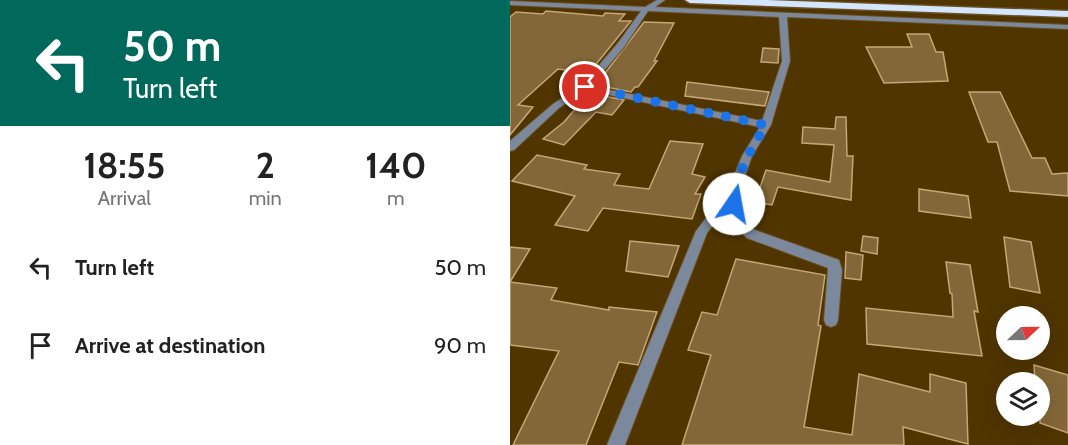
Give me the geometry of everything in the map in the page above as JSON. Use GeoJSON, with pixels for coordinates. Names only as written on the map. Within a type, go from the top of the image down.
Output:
{"type":"FeatureCollection","features":[{"type":"Feature","properties":{"kind":"highway"},"geometry":{"type":"LineString","coordinates":[[690,0],[855,3],[1068,14]]}},
{"type":"Feature","properties":{"kind":"street"},"geometry":{"type":"LineString","coordinates":[[510,147],[556,106],[585,87],[621,45],[646,9],[662,0]]}},
{"type":"Feature","properties":{"kind":"street"},"geometry":{"type":"LineString","coordinates":[[510,3],[1068,27]]}},
{"type":"Feature","properties":{"kind":"street"},"geometry":{"type":"LineString","coordinates":[[616,445],[702,231],[734,190],[747,156],[766,125],[786,61],[783,16]]}},
{"type":"Feature","properties":{"kind":"street"},"geometry":{"type":"LineString","coordinates":[[585,87],[766,125]]}},
{"type":"Feature","properties":{"kind":"street"},"geometry":{"type":"LineString","coordinates":[[734,190],[734,218],[740,227],[751,234],[834,264],[836,270],[831,320]]}},
{"type":"Feature","properties":{"kind":"building"},"geometry":{"type":"Polygon","coordinates":[[[546,11],[603,16],[605,13],[625,14],[619,21],[631,21],[589,73],[558,69],[518,105],[533,107],[510,135],[510,17],[516,12],[543,14],[546,11]]]}},
{"type":"Feature","properties":{"kind":"building"},"geometry":{"type":"Polygon","coordinates":[[[644,22],[674,23],[654,61],[657,61],[638,87],[631,92],[596,85],[644,22]]]}},
{"type":"Feature","properties":{"kind":"building"},"geometry":{"type":"Polygon","coordinates":[[[907,34],[929,34],[936,52],[943,52],[948,81],[884,83],[866,47],[912,47],[907,34]]]}},
{"type":"Feature","properties":{"kind":"building"},"geometry":{"type":"Polygon","coordinates":[[[763,48],[779,49],[778,63],[761,62],[763,48]]]}},
{"type":"Feature","properties":{"kind":"building"},"geometry":{"type":"Polygon","coordinates":[[[687,82],[769,92],[765,106],[685,96],[687,82]]]}},
{"type":"Feature","properties":{"kind":"building"},"geometry":{"type":"Polygon","coordinates":[[[969,92],[1000,92],[1032,158],[1045,158],[1052,174],[1068,173],[1068,196],[1010,191],[997,142],[988,142],[969,92]]]}},
{"type":"Feature","properties":{"kind":"building"},"geometry":{"type":"Polygon","coordinates":[[[589,93],[624,100],[612,115],[596,112],[564,145],[543,139],[564,122],[589,93]]]}},
{"type":"Feature","properties":{"kind":"building"},"geometry":{"type":"Polygon","coordinates":[[[836,117],[846,117],[847,156],[853,156],[851,200],[778,187],[772,205],[755,202],[766,170],[830,182],[834,145],[802,143],[803,127],[835,129],[836,117]]]}},
{"type":"Feature","properties":{"kind":"building"},"geometry":{"type":"Polygon","coordinates":[[[670,141],[703,144],[692,174],[705,177],[695,194],[701,194],[692,219],[603,208],[588,231],[555,225],[575,196],[512,181],[537,155],[587,165],[584,169],[620,174],[614,185],[649,189],[670,141]]]}},
{"type":"Feature","properties":{"kind":"building"},"geometry":{"type":"Polygon","coordinates":[[[919,189],[968,196],[971,218],[919,211],[919,189]]]}},
{"type":"Feature","properties":{"kind":"building"},"geometry":{"type":"Polygon","coordinates":[[[863,236],[878,238],[877,254],[861,251],[863,236]]]}},
{"type":"Feature","properties":{"kind":"building"},"geometry":{"type":"Polygon","coordinates":[[[1004,237],[1031,242],[1040,293],[1010,287],[1004,237]]]}},
{"type":"Feature","properties":{"kind":"building"},"geometry":{"type":"Polygon","coordinates":[[[630,241],[679,246],[668,277],[626,271],[630,241]]]}},
{"type":"Feature","properties":{"kind":"building"},"geometry":{"type":"Polygon","coordinates":[[[510,247],[530,249],[510,282],[510,247]]]}},
{"type":"Feature","properties":{"kind":"building"},"geometry":{"type":"Polygon","coordinates":[[[846,252],[863,255],[861,280],[845,278],[846,252]]]}},
{"type":"Feature","properties":{"kind":"building"},"geometry":{"type":"Polygon","coordinates":[[[736,259],[825,275],[818,325],[821,326],[804,427],[852,435],[859,374],[930,392],[930,374],[966,383],[968,444],[903,427],[904,445],[682,445],[711,355],[688,350],[702,312],[717,315],[736,259]]]}},
{"type":"Feature","properties":{"kind":"building"},"geometry":{"type":"Polygon","coordinates":[[[946,262],[970,265],[978,312],[974,311],[982,356],[867,344],[866,308],[953,317],[952,294],[946,262]]]}},
{"type":"Feature","properties":{"kind":"building"},"geometry":{"type":"Polygon","coordinates":[[[510,282],[557,288],[551,300],[609,310],[609,307],[657,312],[638,365],[619,362],[586,445],[513,445],[559,351],[510,345],[510,282]]]}},
{"type":"Feature","properties":{"kind":"building"},"geometry":{"type":"Polygon","coordinates":[[[1034,365],[1068,375],[1068,433],[1048,426],[1050,372],[1034,372],[1034,365]]]}},
{"type":"Feature","properties":{"kind":"route"},"geometry":{"type":"LineString","coordinates":[[585,87],[766,125],[747,156],[734,190],[734,204]]}}]}
